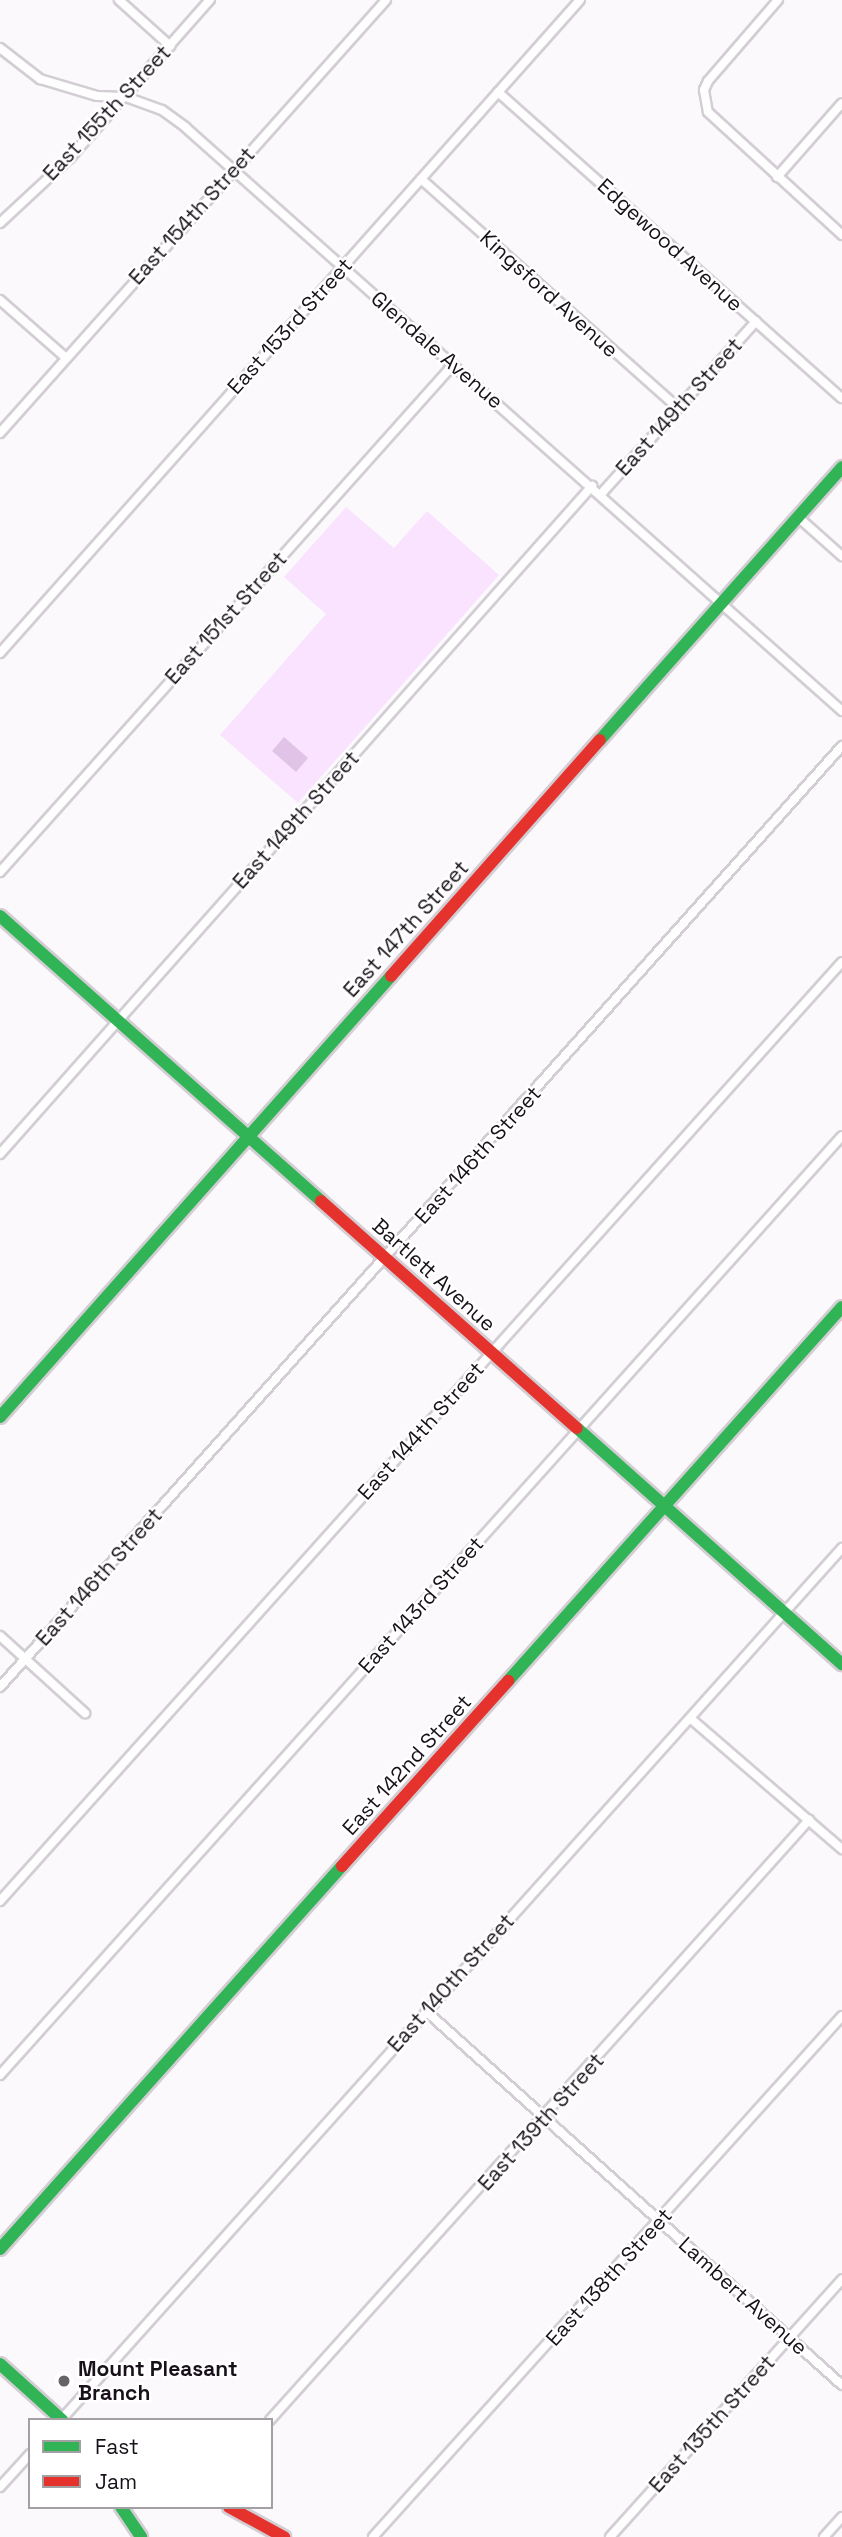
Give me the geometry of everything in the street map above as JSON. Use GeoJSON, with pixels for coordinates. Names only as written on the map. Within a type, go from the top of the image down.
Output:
{"type":"FeatureCollection","features":[{"type":"Feature","properties":{"kind":"street"},"geometry":{"type":"LineString","coordinates":[[119,0],[170,46]]}},
{"type":"Feature","properties":{"kind":"street","name":"East 155th Street"},"geometry":{"type":"LineString","coordinates":[[2,217],[70,158],[210,0]]}},
{"type":"Feature","properties":{"kind":"street","name":"East 154th Street"},"geometry":{"type":"LineString","coordinates":[[0,433],[386,0]]}},
{"type":"Feature","properties":{"kind":"street","name":"East 153rd Street"},"geometry":{"type":"LineString","coordinates":[[0,653],[580,0]]}},
{"type":"Feature","properties":{"kind":"street"},"geometry":{"type":"LineString","coordinates":[[778,0],[708,81],[704,90],[708,112],[842,235]]}},
{"type":"Feature","properties":{"kind":"street","name":"Glendale Avenue"},"geometry":{"type":"LineString","coordinates":[[0,48],[40,79],[97,96],[126,97],[162,110],[592,486],[842,711]]}},
{"type":"Feature","properties":{"kind":"street","name":"Edgewood Avenue"},"geometry":{"type":"LineString","coordinates":[[498,92],[842,398]]}},
{"type":"Feature","properties":{"kind":"street"},"geometry":{"type":"LineString","coordinates":[[777,177],[842,103]]}},
{"type":"Feature","properties":{"kind":"street","name":"Kingsford Avenue"},"geometry":{"type":"LineString","coordinates":[[421,180],[678,408]]}},
{"type":"Feature","properties":{"kind":"street"},"geometry":{"type":"LineString","coordinates":[[0,300],[66,358]]}},
{"type":"Feature","properties":{"kind":"street","name":"East 149th Street"},"geometry":{"type":"LineString","coordinates":[[601,494],[757,321]]}},
{"type":"Feature","properties":{"kind":"street","name":"East 151st Street"},"geometry":{"type":"LineString","coordinates":[[0,872],[453,365]]}},
{"type":"Feature","properties":{"kind":"street","name":"East 147th Street"},"geometry":{"type":"LineString","coordinates":[[0,1417],[842,467]]}},
{"type":"Feature","properties":{"kind":"street","name":"East 149th Street"},"geometry":{"type":"LineString","coordinates":[[0,1154],[592,486]]}},
{"type":"Feature","properties":{"kind":"street"},"geometry":{"type":"LineString","coordinates":[[798,517],[842,556]]}},
{"type":"Feature","properties":{"kind":"street","name":"East 146th Street"},"geometry":{"type":"LineString","coordinates":[[0,1687],[842,746]]}},
{"type":"Feature","properties":{"kind":"street","name":"Bartlett Avenue"},"geometry":{"type":"LineString","coordinates":[[0,916],[842,1664]]}},
{"type":"Feature","properties":{"kind":"street","name":"East 144th Street"},"geometry":{"type":"LineString","coordinates":[[0,1901],[842,961]]}},
{"type":"Feature","properties":{"kind":"street","name":"East 143rd Street"},"geometry":{"type":"LineString","coordinates":[[0,2075],[842,1136]]}},
{"type":"Feature","properties":{"kind":"street","name":"East 142nd Street"},"geometry":{"type":"LineString","coordinates":[[0,2249],[842,1307]]}},
{"type":"Feature","properties":{"kind":"street","name":"East 140th Street"},"geometry":{"type":"LineString","coordinates":[[64,2418],[842,1548]]}},
{"type":"Feature","properties":{"kind":"street"},"geometry":{"type":"LineString","coordinates":[[0,1636],[85,1713]]}},
{"type":"Feature","properties":{"kind":"street"},"geometry":{"type":"LineString","coordinates":[[690,1718],[842,1849]]}},
{"type":"Feature","properties":{"kind":"street","name":"East 139th Street"},"geometry":{"type":"LineString","coordinates":[[272,2418],[545,2118],[809,1820]]}},
{"type":"Feature","properties":{"kind":"street","name":"Lambert Avenue"},"geometry":{"type":"LineString","coordinates":[[426,2011],[842,2385]]}},
{"type":"Feature","properties":{"kind":"street","name":"East 138th Street"},"geometry":{"type":"LineString","coordinates":[[373,2537],[842,2016]]}},
{"type":"Feature","properties":{"kind":"street","name":"East 135th Street"},"geometry":{"type":"LineString","coordinates":[[610,2537],[842,2279]]}},
{"type":"Feature","properties":{"kind":"street"},"geometry":{"type":"LineString","coordinates":[[0,2364],[60,2418]]}},
{"type":"Feature","properties":{"kind":"street"},"geometry":{"type":"LineString","coordinates":[[0,2487],[28,2456]]}},
{"type":"Feature","properties":{"kind":"street"},"geometry":{"type":"LineString","coordinates":[[122,2509],[141,2537]]}},
{"type":"Feature","properties":{"kind":"street"},"geometry":{"type":"LineString","coordinates":[[233,2509],[284,2537]]}},
{"type":"Feature","properties":{"kind":"street"},"geometry":{"type":"LineString","coordinates":[[824,2537],[842,2517]]}},
{"type":"Feature","properties":{"kind":"shaded area"},"geometry":{"type":"Polygon","coordinates":[[[346,507],[394,548],[427,511],[499,575],[298,803],[220,735],[326,614],[284,577],[346,507]]]}},
{"type":"Feature","properties":{"kind":"shaded area"},"geometry":{"type":"Polygon","coordinates":[[[284,737],[308,758],[296,772],[272,751],[284,737]]]}},
{"type":"Feature","properties":{"kind":"traffic: fast"},"geometry":{"type":"LineString","coordinates":[[600,740],[842,467]]}},
{"type":"Feature","properties":{"kind":"traffic: fast"},"geometry":{"type":"LineString","coordinates":[[0,916],[321,1201]]}},
{"type":"Feature","properties":{"kind":"traffic: fast"},"geometry":{"type":"LineString","coordinates":[[0,1417],[391,976]]}},
{"type":"Feature","properties":{"kind":"traffic: fast"},"geometry":{"type":"LineString","coordinates":[[508,1681],[842,1307]]}},
{"type":"Feature","properties":{"kind":"traffic: fast"},"geometry":{"type":"LineString","coordinates":[[577,1428],[842,1664]]}},
{"type":"Feature","properties":{"kind":"traffic: fast"},"geometry":{"type":"LineString","coordinates":[[0,2249],[342,1866]]}},
{"type":"Feature","properties":{"kind":"traffic: fast"},"geometry":{"type":"LineString","coordinates":[[0,2364],[60,2418]]}},
{"type":"Feature","properties":{"kind":"traffic: fast"},"geometry":{"type":"LineString","coordinates":[[122,2509],[141,2537]]}},
{"type":"Feature","properties":{"kind":"traffic: jam"},"geometry":{"type":"LineString","coordinates":[[391,976],[600,740]]}},
{"type":"Feature","properties":{"kind":"traffic: jam"},"geometry":{"type":"LineString","coordinates":[[321,1201],[577,1428]]}},
{"type":"Feature","properties":{"kind":"traffic: jam"},"geometry":{"type":"LineString","coordinates":[[342,1866],[508,1681]]}},
{"type":"Feature","properties":{"kind":"traffic: jam"},"geometry":{"type":"LineString","coordinates":[[233,2509],[284,2537]]}},
{"type":"Feature","properties":{"kind":"place","name":"Mount Pleasant Branch"},"geometry":{"type":"Point","coordinates":[64,2381]}}]}
